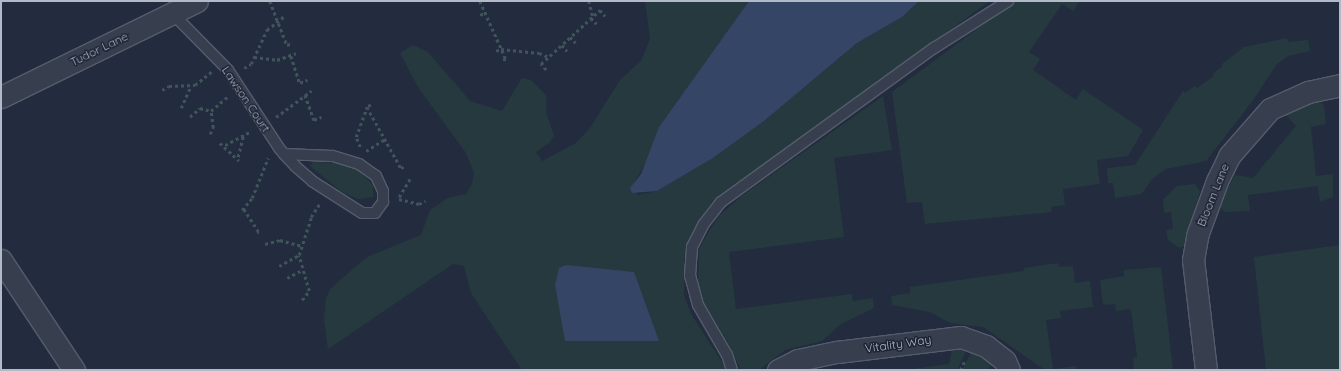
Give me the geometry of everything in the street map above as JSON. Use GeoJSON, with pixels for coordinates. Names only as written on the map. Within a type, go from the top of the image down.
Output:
{"type":"FeatureCollection","features":[{"type":"Feature","properties":{"kind":"street","name":"Tudor Lane"},"geometry":{"type":"LineString","coordinates":[[1,97],[186,5]]}},
{"type":"Feature","properties":{"kind":"street","name":"Bloom Lane"},"geometry":{"type":"LineString","coordinates":[[1206,370],[1196,302],[1193,260],[1198,233],[1217,181],[1229,156],[1270,109],[1308,92],[1340,85]]}},
{"type":"Feature","properties":{"kind":"street"},"geometry":{"type":"LineString","coordinates":[[1,260],[74,370]]}},
{"type":"Feature","properties":{"kind":"street","name":"Vitality Way"},"geometry":{"type":"LineString","coordinates":[[778,370],[798,360],[837,352],[961,337],[986,346],[1005,361],[1009,370]]}},
{"type":"Feature","properties":{"kind":"lane"},"geometry":{"type":"LineString","coordinates":[[732,370],[727,355],[698,305],[690,276],[692,247],[708,219],[721,202],[934,48],[1008,1]]}},
{"type":"Feature","properties":{"kind":"lane","name":"Lawson Court"},"geometry":{"type":"LineString","coordinates":[[186,5],[222,63],[284,154],[312,181],[344,205],[362,213],[375,213],[383,202],[382,186],[376,176],[354,162],[332,156],[284,154]]}},
{"type":"Feature","properties":{"kind":"path"},"geometry":{"type":"LineString","coordinates":[[270,1],[287,45],[293,43]]}},
{"type":"Feature","properties":{"kind":"path"},"geometry":{"type":"LineString","coordinates":[[480,1],[506,59],[501,61]]}},
{"type":"Feature","properties":{"kind":"path"},"geometry":{"type":"LineString","coordinates":[[589,1],[592,18],[597,24]]}},
{"type":"Feature","properties":{"kind":"path"},"geometry":{"type":"LineString","coordinates":[[546,70],[541,64],[570,37],[600,10],[605,16]]}},
{"type":"Feature","properties":{"kind":"path"},"geometry":{"type":"LineString","coordinates":[[480,15],[485,12]]}},
{"type":"Feature","properties":{"kind":"path"},"geometry":{"type":"LineString","coordinates":[[232,76],[251,64],[264,34],[277,20],[283,17]]}},
{"type":"Feature","properties":{"kind":"path"},"geometry":{"type":"LineString","coordinates":[[484,25],[489,22]]}},
{"type":"Feature","properties":{"kind":"path"},"geometry":{"type":"LineString","coordinates":[[570,37],[576,43]]}},
{"type":"Feature","properties":{"kind":"path"},"geometry":{"type":"LineString","coordinates":[[562,45],[567,51]]}},
{"type":"Feature","properties":{"kind":"path"},"geometry":{"type":"LineString","coordinates":[[496,51],[501,49],[549,57]]}},
{"type":"Feature","properties":{"kind":"path"},"geometry":{"type":"LineString","coordinates":[[254,57],[277,60],[296,53]]}},
{"type":"Feature","properties":{"kind":"path"},"geometry":{"type":"LineString","coordinates":[[291,56],[300,83],[307,80]]}},
{"type":"Feature","properties":{"kind":"path"},"geometry":{"type":"LineString","coordinates":[[162,90],[169,86],[191,86],[197,84],[222,63]]}},
{"type":"Feature","properties":{"kind":"path"},"geometry":{"type":"LineString","coordinates":[[181,108],[191,86]]}},
{"type":"Feature","properties":{"kind":"path"},"geometry":{"type":"LineString","coordinates":[[211,111],[238,86]]}},
{"type":"Feature","properties":{"kind":"path"},"geometry":{"type":"LineString","coordinates":[[225,145],[243,137],[311,91]]}},
{"type":"Feature","properties":{"kind":"path"},"geometry":{"type":"LineString","coordinates":[[305,95],[314,120],[321,117]]}},
{"type":"Feature","properties":{"kind":"path"},"geometry":{"type":"LineString","coordinates":[[364,152],[356,141],[367,107],[371,105]]}},
{"type":"Feature","properties":{"kind":"path"},"geometry":{"type":"LineString","coordinates":[[367,107],[401,168],[405,166]]}},
{"type":"Feature","properties":{"kind":"path"},"geometry":{"type":"LineString","coordinates":[[190,117],[200,108],[211,111]]}},
{"type":"Feature","properties":{"kind":"path"},"geometry":{"type":"LineString","coordinates":[[210,134],[213,128],[211,111]]}},
{"type":"Feature","properties":{"kind":"path"},"geometry":{"type":"LineString","coordinates":[[382,133],[386,131]]}},
{"type":"Feature","properties":{"kind":"path"},"geometry":{"type":"LineString","coordinates":[[239,161],[238,157],[243,137]]}},
{"type":"Feature","properties":{"kind":"path"},"geometry":{"type":"LineString","coordinates":[[354,162],[364,152],[385,139]]}},
{"type":"Feature","properties":{"kind":"path"},"geometry":{"type":"LineString","coordinates":[[387,143],[391,141]]}},
{"type":"Feature","properties":{"kind":"path"},"geometry":{"type":"LineString","coordinates":[[220,144],[225,145],[238,157]]}},
{"type":"Feature","properties":{"kind":"path"},"geometry":{"type":"LineString","coordinates":[[257,233],[259,232],[243,210],[252,198],[262,168]]}},
{"type":"Feature","properties":{"kind":"path"},"geometry":{"type":"LineString","coordinates":[[398,199],[419,204],[425,202]]}},
{"type":"Feature","properties":{"kind":"path"},"geometry":{"type":"LineString","coordinates":[[302,300],[309,291],[302,270],[300,255],[311,217],[320,202]]}},
{"type":"Feature","properties":{"kind":"path"},"geometry":{"type":"LineString","coordinates":[[265,244],[280,240],[302,246]]}},
{"type":"Feature","properties":{"kind":"path"},"geometry":{"type":"LineString","coordinates":[[279,266],[300,255]]}},
{"type":"Feature","properties":{"kind":"path"},"geometry":{"type":"LineString","coordinates":[[287,278],[302,270]]}},
{"type":"Feature","properties":{"kind":"shaded area"},"geometry":{"type":"Polygon","coordinates":[[[645,1],[749,1],[659,127],[651,153],[635,181],[637,195],[657,191],[713,158],[764,121],[857,43],[902,17],[919,1],[990,1],[712,202],[698,222],[685,249],[684,295],[691,314],[727,370],[522,370],[471,293],[464,266],[453,264],[328,349],[324,320],[326,298],[330,289],[367,257],[421,235],[430,210],[448,198],[466,194],[472,184],[474,173],[466,153],[418,87],[400,53],[413,45],[428,52],[470,101],[502,111],[522,78],[531,80],[546,95],[546,112],[554,136],[549,143],[536,152],[542,161],[576,143],[590,128],[620,80],[641,61],[650,39],[645,1]]]}},
{"type":"Feature","properties":{"kind":"shaded area"},"geometry":{"type":"Polygon","coordinates":[[[1015,1],[1080,1],[1073,11],[1062,4],[1029,52],[1040,59],[1033,70],[1076,100],[1083,89],[1143,130],[1128,156],[1097,160],[1100,184],[1063,189],[1065,205],[1051,207],[1052,212],[925,224],[922,202],[907,203],[892,92],[1015,1]]]}},
{"type":"Feature","properties":{"kind":"shaded area"},"geometry":{"type":"Polygon","coordinates":[[[1287,38],[1288,42],[1308,40],[1310,51],[1288,56],[1276,65],[1254,99],[1206,161],[1166,169],[1152,179],[1142,194],[1115,198],[1113,183],[1108,183],[1107,168],[1135,165],[1183,91],[1185,93],[1195,86],[1197,88],[1214,76],[1213,73],[1223,66],[1222,64],[1244,47],[1287,38]]]}},
{"type":"Feature","properties":{"kind":"shaded area"},"geometry":{"type":"Polygon","coordinates":[[[883,96],[892,150],[834,158],[844,237],[729,252],[736,309],[852,294],[853,301],[873,298],[874,308],[841,324],[822,341],[785,350],[759,370],[741,370],[728,342],[704,303],[698,285],[699,249],[720,215],[743,195],[883,96]]]}},
{"type":"Feature","properties":{"kind":"shaded area"},"geometry":{"type":"Polygon","coordinates":[[[1317,99],[1324,106],[1326,124],[1311,127],[1316,176],[1333,174],[1333,197],[1320,202],[1318,186],[1248,195],[1250,211],[1224,212],[1219,205],[1235,175],[1253,178],[1296,126],[1285,114],[1317,99]]]}},
{"type":"Feature","properties":{"kind":"shaded area"},"geometry":{"type":"Polygon","coordinates":[[[313,162],[340,163],[358,170],[373,185],[373,197],[358,199],[342,192],[310,166],[313,162]]]}},
{"type":"Feature","properties":{"kind":"shaded area"},"geometry":{"type":"Polygon","coordinates":[[[1195,184],[1200,191],[1184,246],[1179,248],[1168,240],[1166,230],[1173,229],[1171,212],[1164,213],[1163,200],[1177,186],[1195,184]]]}},
{"type":"Feature","properties":{"kind":"shaded area"},"geometry":{"type":"Polygon","coordinates":[[[1340,245],[1340,370],[1266,370],[1254,257],[1340,245]]]}},
{"type":"Feature","properties":{"kind":"shaded area"},"geometry":{"type":"Polygon","coordinates":[[[1058,263],[1059,267],[1073,266],[1075,283],[1090,281],[1093,307],[1060,311],[1061,318],[1046,320],[1053,369],[1076,366],[1077,370],[1045,370],[983,327],[950,323],[930,312],[892,305],[891,296],[910,293],[910,287],[1024,271],[1024,268],[1058,263]]]}},
{"type":"Feature","properties":{"kind":"shaded area"},"geometry":{"type":"Polygon","coordinates":[[[1161,267],[1173,370],[1134,370],[1133,358],[1137,357],[1131,309],[1116,311],[1115,304],[1103,305],[1100,280],[1124,276],[1124,270],[1161,267]]]}},
{"type":"Feature","properties":{"kind":"shaded area"},"geometry":{"type":"Polygon","coordinates":[[[953,345],[967,349],[957,370],[904,370],[949,364],[953,345]]]}},
{"type":"Feature","properties":{"kind":"shaded area"},"geometry":{"type":"Polygon","coordinates":[[[973,349],[999,366],[989,366],[989,370],[962,370],[973,349]]]}},
{"type":"Feature","properties":{"kind":"water"},"geometry":{"type":"Polygon","coordinates":[[[749,1],[919,1],[902,17],[857,43],[764,121],[713,158],[657,191],[632,193],[630,188],[641,174],[659,127],[749,1]]]}},
{"type":"Feature","properties":{"kind":"water"},"geometry":{"type":"Polygon","coordinates":[[[566,265],[634,272],[659,341],[565,341],[555,285],[559,268],[566,265]]]}}]}
